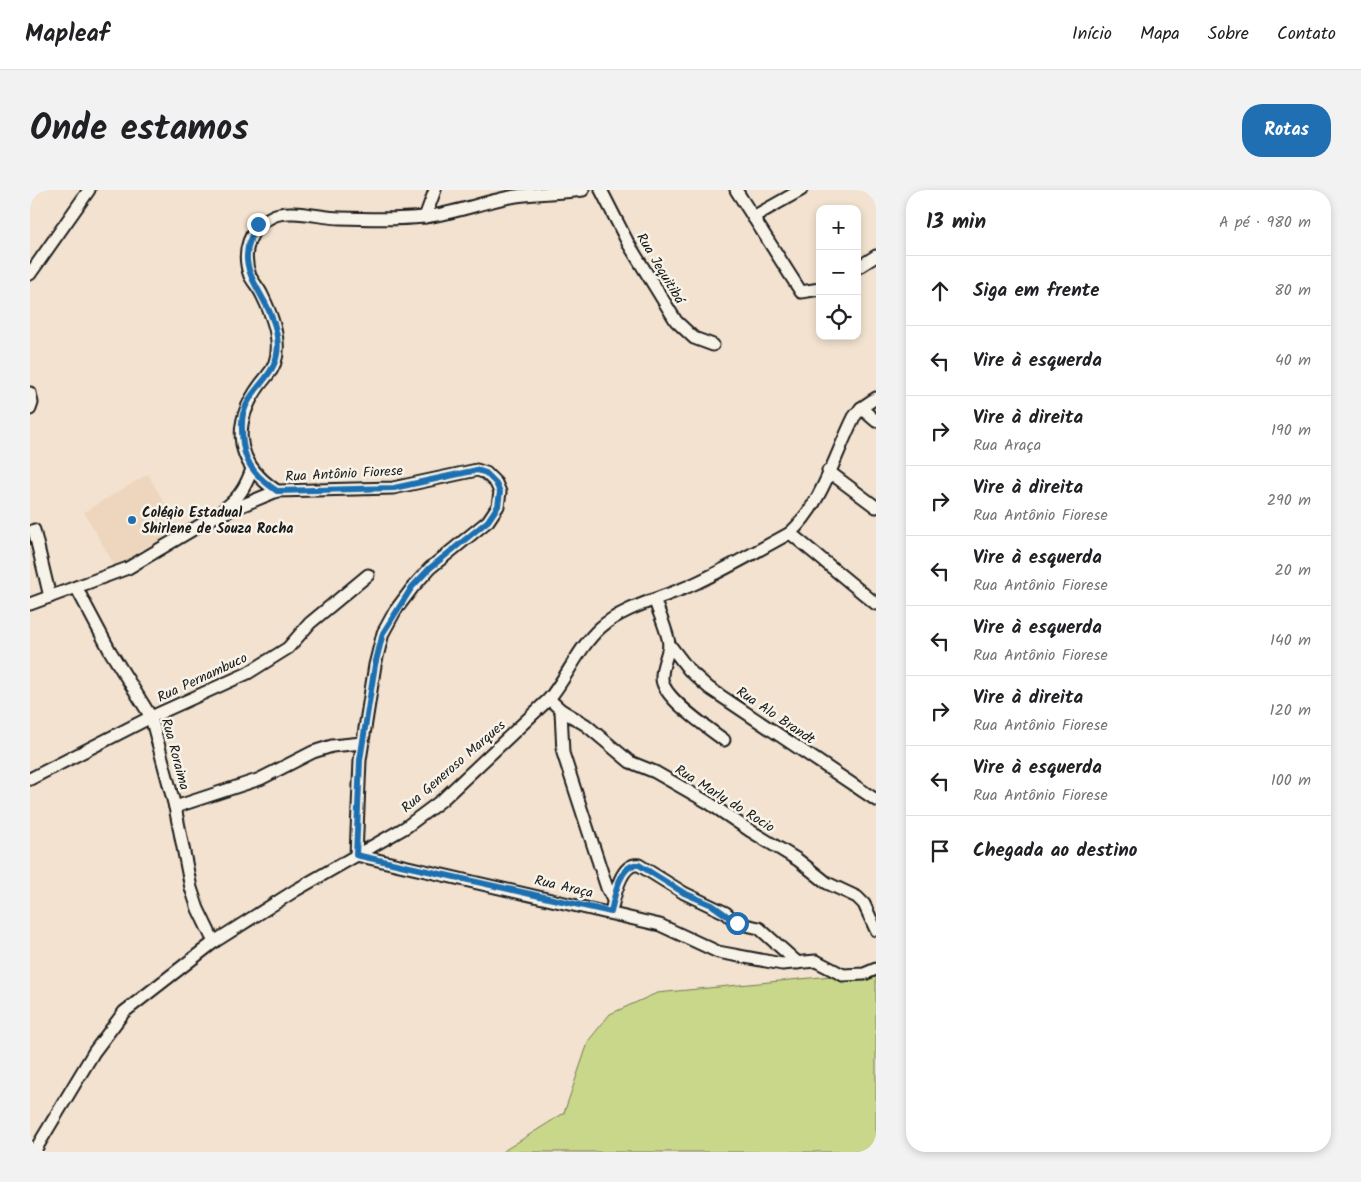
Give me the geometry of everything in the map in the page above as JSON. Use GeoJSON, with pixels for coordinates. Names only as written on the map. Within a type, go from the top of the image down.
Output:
{"type":"FeatureCollection","features":[{"type":"Feature","properties":{"kind":"street"},"geometry":{"type":"LineString","coordinates":[[30,274],[89,190]]}},
{"type":"Feature","properties":{"kind":"street"},"geometry":{"type":"LineString","coordinates":[[425,217],[435,190]]}},
{"type":"Feature","properties":{"kind":"street","name":"Rua Antônio Fiorese"},"geometry":{"type":"LineString","coordinates":[[356,855],[362,743],[375,665],[383,633],[395,611],[412,587],[430,568],[488,521],[498,506],[500,492],[492,478],[477,470],[394,488],[277,491],[264,482],[252,469],[245,456],[242,426],[243,413],[260,385],[274,369],[277,336],[270,313],[251,277],[246,262],[247,246],[258,224],[275,215],[338,218],[425,217],[516,196],[584,190]]}},
{"type":"Feature","properties":{"kind":"street","name":"Rua Jequitibá"},"geometry":{"type":"LineString","coordinates":[[601,190],[628,243],[676,321],[694,338],[713,345]]}},
{"type":"Feature","properties":{"kind":"street"},"geometry":{"type":"LineString","coordinates":[[736,190],[801,292],[816,290]]}},
{"type":"Feature","properties":{"kind":"street"},"geometry":{"type":"LineString","coordinates":[[753,217],[801,190]]}},
{"type":"Feature","properties":{"kind":"street"},"geometry":{"type":"LineString","coordinates":[[861,265],[876,256]]}},
{"type":"Feature","properties":{"kind":"street"},"geometry":{"type":"LineString","coordinates":[[30,393],[32,403],[30,409]]}},
{"type":"Feature","properties":{"kind":"street","name":"Rua Generoso Marques"},"geometry":{"type":"LineString","coordinates":[[34,1152],[94,1052],[124,1012],[214,942],[356,855],[406,828],[442,800],[550,699],[561,686],[592,635],[618,615],[696,583],[790,533],[799,525],[812,505],[854,417],[861,408],[876,398]]}},
{"type":"Feature","properties":{"kind":"street"},"geometry":{"type":"LineString","coordinates":[[861,408],[876,421]]}},
{"type":"Feature","properties":{"kind":"street"},"geometry":{"type":"LineString","coordinates":[[30,604],[128,568],[214,517],[236,500],[243,491],[252,469]]}},
{"type":"Feature","properties":{"kind":"street"},"geometry":{"type":"LineString","coordinates":[[828,471],[876,507]]}},
{"type":"Feature","properties":{"kind":"street"},"geometry":{"type":"LineString","coordinates":[[214,517],[277,491]]}},
{"type":"Feature","properties":{"kind":"street"},"geometry":{"type":"LineString","coordinates":[[34,530],[50,596]]}},
{"type":"Feature","properties":{"kind":"street"},"geometry":{"type":"LineString","coordinates":[[790,533],[876,604]]}},
{"type":"Feature","properties":{"kind":"street","name":"Rua Pernambuco"},"geometry":{"type":"LineString","coordinates":[[32,774],[248,673],[288,648],[310,623],[368,575]]}},
{"type":"Feature","properties":{"kind":"street","name":"Rua Roraima"},"geometry":{"type":"LineString","coordinates":[[76,587],[110,651],[151,717],[175,807],[191,888],[198,909],[214,942]]}},
{"type":"Feature","properties":{"kind":"street","name":"Rua Alo Brandt"},"geometry":{"type":"LineString","coordinates":[[655,601],[669,644],[689,670],[709,688],[876,800]]}},
{"type":"Feature","properties":{"kind":"street"},"geometry":{"type":"LineString","coordinates":[[669,644],[662,667],[662,680],[665,689],[678,703],[724,740]]}},
{"type":"Feature","properties":{"kind":"street","name":"Rua Marly do Rocio"},"geometry":{"type":"LineString","coordinates":[[550,699],[561,710],[586,725],[630,762],[655,772],[709,803],[798,860],[827,883],[857,897],[864,904],[876,930]]}},
{"type":"Feature","properties":{"kind":"street"},"geometry":{"type":"LineString","coordinates":[[561,710],[563,753],[607,888],[613,900]]}},
{"type":"Feature","properties":{"kind":"street"},"geometry":{"type":"LineString","coordinates":[[175,807],[260,779],[313,752],[332,746],[362,743]]}},
{"type":"Feature","properties":{"kind":"street","name":"Rua Araça"},"geometry":{"type":"LineString","coordinates":[[356,855],[611,912],[674,930],[700,945],[718,952],[782,964],[816,961],[842,974],[864,974],[876,968]]}},
{"type":"Feature","properties":{"kind":"street"},"geometry":{"type":"LineString","coordinates":[[611,912],[613,900],[622,876],[628,867],[634,864],[639,865],[684,893],[712,905],[737,923],[759,928],[798,962]]}},
{"type":"Feature","properties":{"kind":"shaded area","name":"Colégio Estadual Shirlene de Souza Rocha"},"geometry":{"type":"Polygon","coordinates":[[[148,474],[179,529],[115,566],[84,512],[148,474]]]}},
{"type":"Feature","properties":{"kind":"green space"},"geometry":{"type":"Polygon","coordinates":[[[876,966],[876,1152],[502,1152],[564,1113],[589,1040],[610,1014],[657,993],[872,972],[876,966]]]}},
{"type":"Feature","properties":{"kind":"place","name":"Colégio Estadual Shirlene de Souza Rocha"},"geometry":{"type":"Point","coordinates":[132,520]}},
{"type":"Feature","properties":{"kind":"route"},"geometry":{"type":"LineString","coordinates":[[258,224],[247,246],[246,262],[251,277],[270,313],[277,336],[277,352],[274,369],[260,385],[243,413],[242,426],[245,456],[252,469],[264,482],[277,491],[394,488],[477,470],[486,473],[492,478],[500,492],[498,506],[488,521],[430,568],[412,587],[395,611],[383,633],[375,665],[360,760],[356,855],[611,912],[613,900],[622,876],[628,867],[634,864],[654,872],[684,893],[726,913],[737,923]]}}]}
